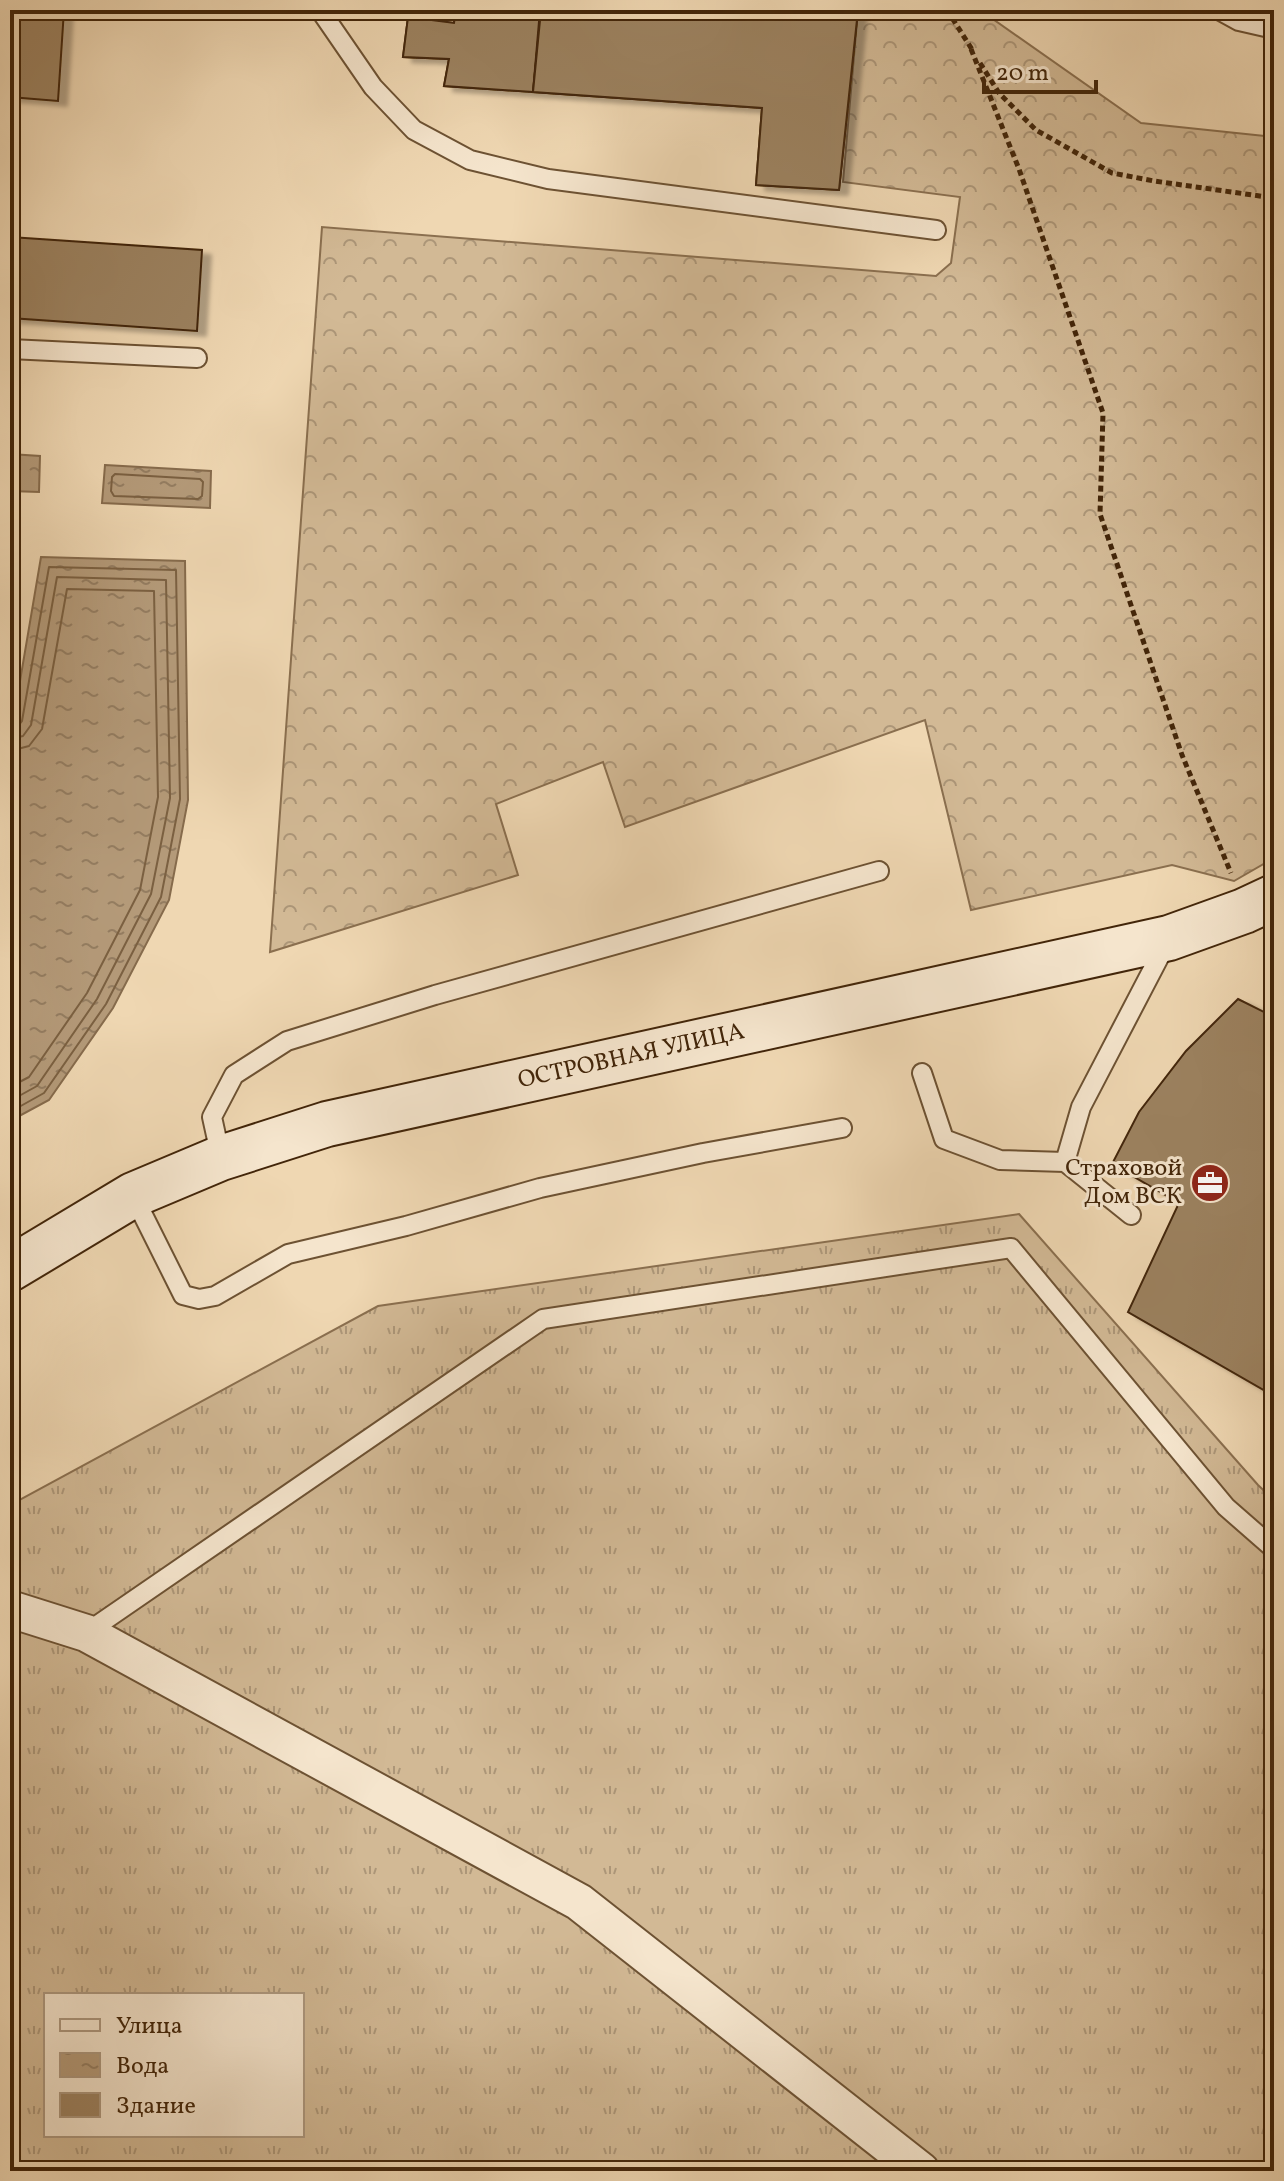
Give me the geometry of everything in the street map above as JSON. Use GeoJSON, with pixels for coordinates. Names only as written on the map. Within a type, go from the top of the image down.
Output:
{"type":"FeatureCollection","features":[{"type":"Feature","properties":{"kind":"street","name":"ОСТРОВНАЯ УЛИЦА"},"geometry":{"type":"LineString","coordinates":[[10,1269],[133,1195],[221,1158],[327,1124],[1169,938],[1259,904]]}},
{"type":"Feature","properties":{"kind":"street"},"geometry":{"type":"LineString","coordinates":[[10,1609],[86,1633],[579,1902],[921,2171]]}},
{"type":"Feature","properties":{"kind":"lane"},"geometry":{"type":"LineString","coordinates":[[320,10],[373,87],[414,130],[470,160],[548,179],[936,230]]}},
{"type":"Feature","properties":{"kind":"lane"},"geometry":{"type":"LineString","coordinates":[[1219,10],[1239,21],[1274,29]]}},
{"type":"Feature","properties":{"kind":"lane"},"geometry":{"type":"LineString","coordinates":[[10,349],[197,358]]}},
{"type":"Feature","properties":{"kind":"lane"},"geometry":{"type":"LineString","coordinates":[[221,1158],[212,1117],[234,1075],[287,1041],[435,995],[879,871]]}},
{"type":"Feature","properties":{"kind":"lane"},"geometry":{"type":"LineString","coordinates":[[1065,1162],[1081,1107],[1169,938]]}},
{"type":"Feature","properties":{"kind":"lane"},"geometry":{"type":"LineString","coordinates":[[922,1073],[944,1139],[1000,1160],[1065,1162],[1131,1215]]}},
{"type":"Feature","properties":{"kind":"lane"},"geometry":{"type":"LineString","coordinates":[[133,1195],[183,1295],[199,1299],[215,1296],[288,1254],[406,1226],[540,1188],[703,1153],[842,1128]]}},
{"type":"Feature","properties":{"kind":"lane"},"geometry":{"type":"LineString","coordinates":[[86,1633],[543,1319],[1011,1248],[1226,1507],[1274,1549]]}},
{"type":"Feature","properties":{"kind":"path"},"geometry":{"type":"LineString","coordinates":[[947,10],[999,93],[1036,130],[1112,173],[1274,198]]}},
{"type":"Feature","properties":{"kind":"path"},"geometry":{"type":"LineString","coordinates":[[971,49],[1019,169],[1103,413],[1100,514],[1182,755],[1259,904]]}},
{"type":"Feature","properties":{"kind":"green space"},"geometry":{"type":"Polygon","coordinates":[[[858,10],[980,10],[1141,123],[1274,137],[1274,858],[1234,881],[1172,865],[971,910],[925,720],[625,827],[603,762],[496,804],[518,875],[270,952],[322,227],[936,276],[951,263],[960,197],[843,182],[858,10]]]}},
{"type":"Feature","properties":{"kind":"green space"},"geometry":{"type":"Polygon","coordinates":[[[1019,1214],[1274,1500],[1274,2171],[10,2171],[10,1505],[378,1306],[1019,1214]]]}},
{"type":"Feature","properties":{"kind":"water"},"geometry":{"type":"Polygon","coordinates":[[[10,454],[40,456],[39,492],[10,491],[10,454]]]}},
{"type":"Feature","properties":{"kind":"water"},"geometry":{"type":"Polygon","coordinates":[[[105,465],[211,471],[210,508],[102,503],[105,465]]]}},
{"type":"Feature","properties":{"kind":"water"},"geometry":{"type":"Polygon","coordinates":[[[41,557],[185,561],[188,800],[169,900],[113,1008],[49,1100],[10,1121],[10,740],[41,557]]]}},
{"type":"Feature","properties":{"kind":"building"},"geometry":{"type":"Polygon","coordinates":[[[10,10],[64,10],[58,101],[10,97],[10,10]]]}},
{"type":"Feature","properties":{"kind":"building"},"geometry":{"type":"Polygon","coordinates":[[[456,10],[540,10],[533,92],[444,86],[449,59],[403,57],[408,17],[454,23],[456,10]]]}},
{"type":"Feature","properties":{"kind":"building"},"geometry":{"type":"Polygon","coordinates":[[[456,10],[541,10],[533,92],[444,86],[449,59],[403,57],[408,17],[454,23],[456,10]]]}},
{"type":"Feature","properties":{"kind":"building"},"geometry":{"type":"Polygon","coordinates":[[[540,10],[858,10],[839,190],[756,185],[762,108],[533,92],[540,10]]]}},
{"type":"Feature","properties":{"kind":"building"},"geometry":{"type":"Polygon","coordinates":[[[541,10],[858,10],[839,190],[756,185],[762,108],[533,92],[541,10]]]}},
{"type":"Feature","properties":{"kind":"building"},"geometry":{"type":"Polygon","coordinates":[[[10,237],[202,250],[197,331],[10,318],[10,237]]]}},
{"type":"Feature","properties":{"kind":"building","name":"Страховой Дом ВСК"},"geometry":{"type":"Polygon","coordinates":[[[1238,999],[1274,1017],[1274,1396],[1128,1312],[1179,1203],[1112,1164],[1139,1112],[1186,1051],[1238,999]]]}},
{"type":"Feature","properties":{"kind":"place","name":"Страховой Дом ВСК"},"geometry":{"type":"Point","coordinates":[1210,1183]}}]}
